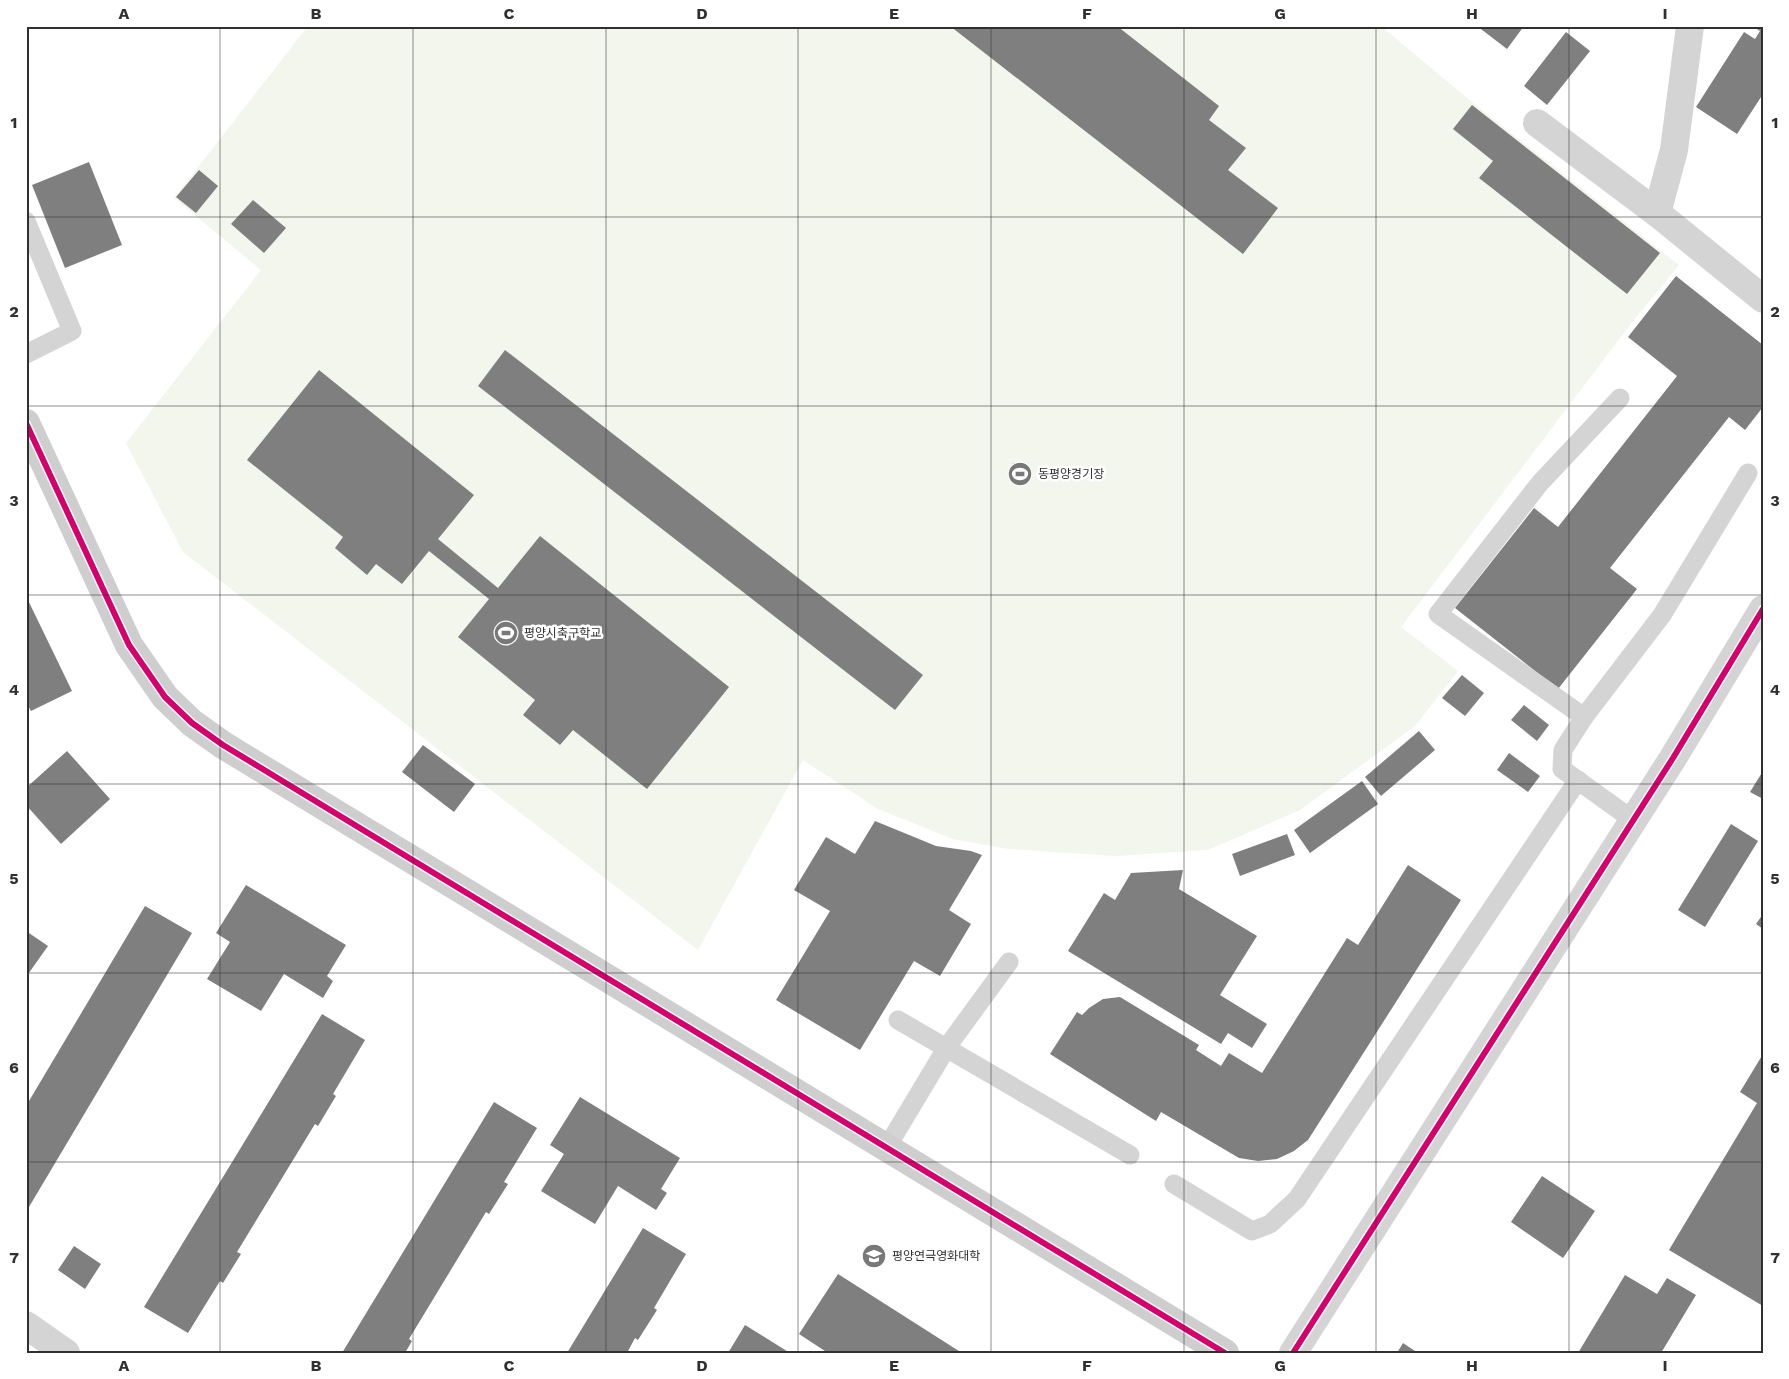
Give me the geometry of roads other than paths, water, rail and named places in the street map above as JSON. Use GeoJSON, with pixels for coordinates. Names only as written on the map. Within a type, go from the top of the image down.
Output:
{"type":"FeatureCollection","features":[{"type":"Feature","properties":{"kind":"street"},"geometry":{"type":"LineString","coordinates":[[1657,213],[1674,150],[1690,26]]}},
{"type":"Feature","properties":{"kind":"street"},"geometry":{"type":"LineString","coordinates":[[1537,122],[1657,213],[1763,299]]}},
{"type":"Feature","properties":{"kind":"street"},"geometry":{"type":"LineString","coordinates":[[26,423],[129,645],[165,697],[192,723],[223,745],[1225,1353]]}},
{"type":"Feature","properties":{"kind":"street"},"geometry":{"type":"LineString","coordinates":[[1293,1353],[1634,820],[1763,609]]}},
{"type":"Feature","properties":{"kind":"street"},"geometry":{"type":"LineString","coordinates":[[26,1325],[66,1353]]}},
{"type":"Feature","properties":{"kind":"lane"},"geometry":{"type":"LineString","coordinates":[[26,221],[72,331],[26,354]]}},
{"type":"Feature","properties":{"kind":"lane"},"geometry":{"type":"LineString","coordinates":[[1584,717],[1438,614],[1540,483],[1620,398]]}},
{"type":"Feature","properties":{"kind":"lane"},"geometry":{"type":"LineString","coordinates":[[1634,820],[1562,769],[1563,750],[1584,717],[1662,615],[1748,474]]}},
{"type":"Feature","properties":{"kind":"lane"},"geometry":{"type":"LineString","coordinates":[[1174,1184],[1252,1231],[1270,1224],[1297,1199],[1578,780]]}},
{"type":"Feature","properties":{"kind":"lane"},"geometry":{"type":"LineString","coordinates":[[887,1147],[948,1047],[1009,962]]}},
{"type":"Feature","properties":{"kind":"lane"},"geometry":{"type":"LineString","coordinates":[[898,1020],[948,1047],[1130,1155]]}},
{"type":"Feature","properties":{"kind":"place","name":"동평양경기장"},"geometry":{"type":"Point","coordinates":[1020,474]}},
{"type":"Feature","properties":{"kind":"place","name":"평양시축구학교"},"geometry":{"type":"Point","coordinates":[506,633]}},
{"type":"Feature","properties":{"kind":"place","name":"평양연극영화대학"},"geometry":{"type":"Point","coordinates":[874,1256]}}]}
